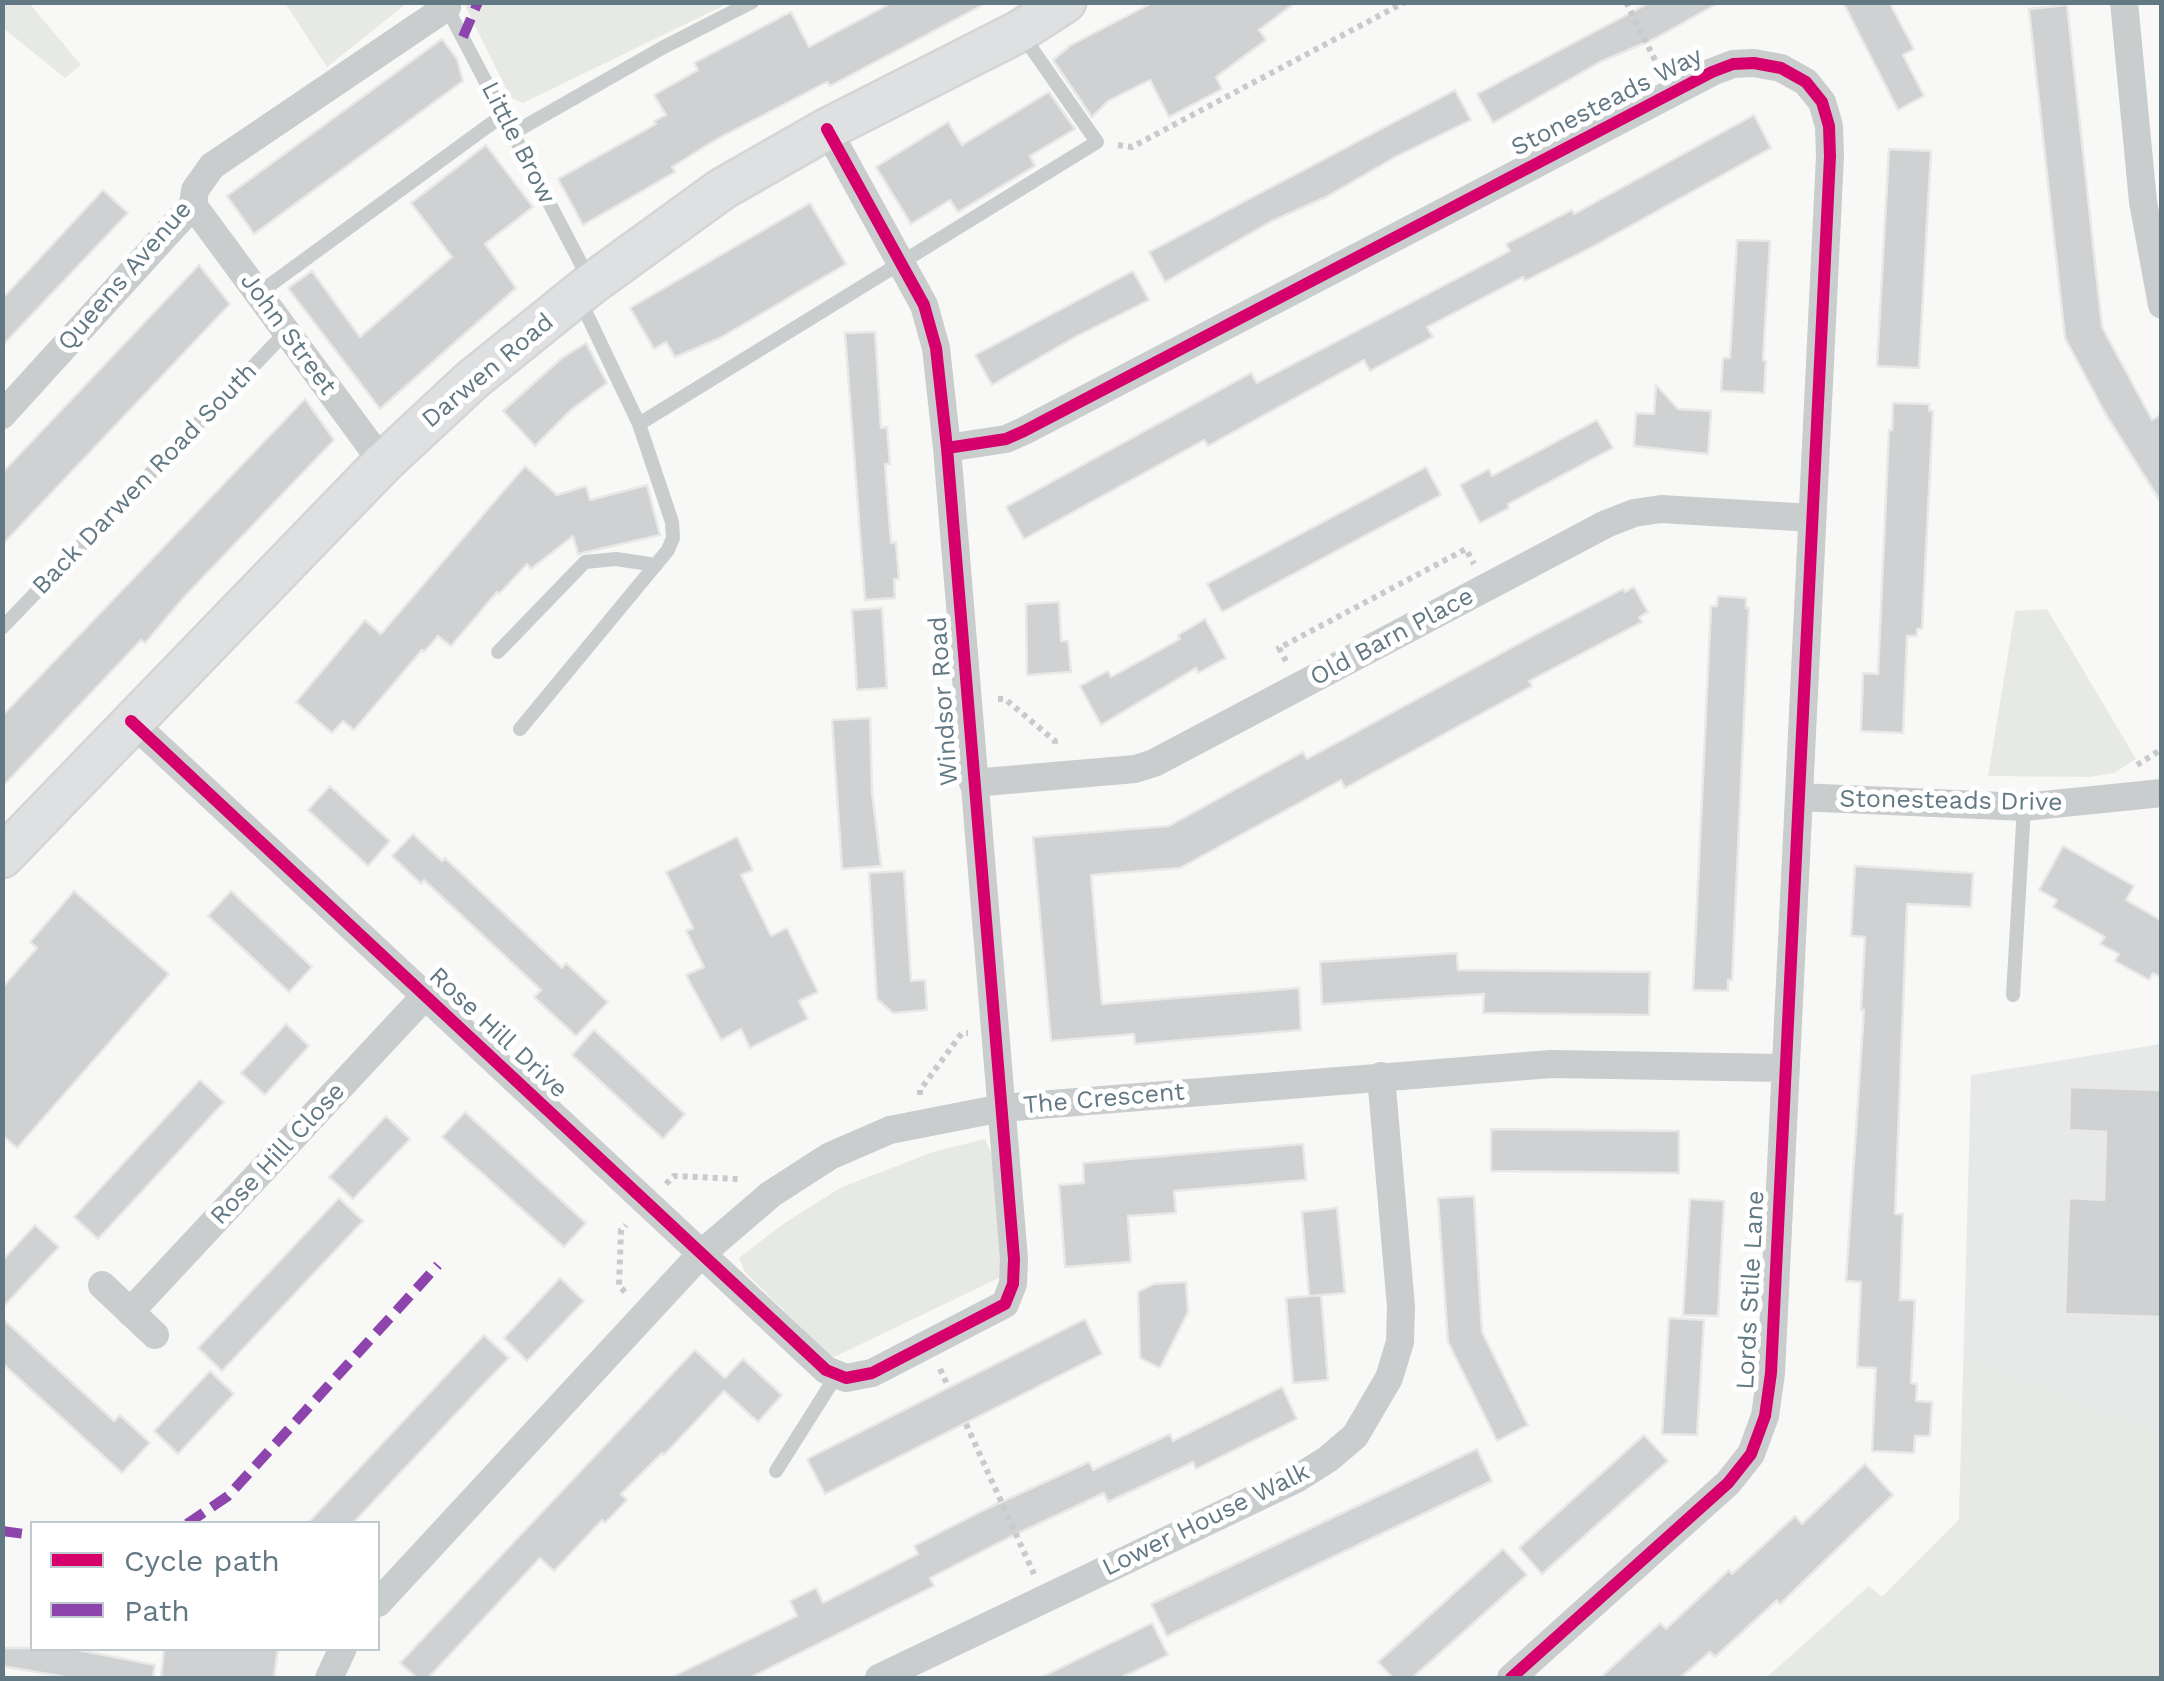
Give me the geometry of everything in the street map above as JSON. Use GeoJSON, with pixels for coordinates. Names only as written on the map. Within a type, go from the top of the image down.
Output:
{"type":"FeatureCollection","features":[{"type":"Feature","properties":{"kind":"main road","name":"Darwen Road"},"geometry":{"type":"LineString","coordinates":[[2,857],[30,819],[383,462],[472,380],[584,290],[722,189],[827,129],[1020,31],[1065,2]]}},
{"type":"Feature","properties":{"kind":"street"},"geometry":{"type":"LineString","coordinates":[[2124,2],[2144,202],[2160,297]]}},
{"type":"Feature","properties":{"kind":"street","name":"Queens Avenue"},"geometry":{"type":"LineString","coordinates":[[2,415],[193,205],[194,190],[212,166],[446,5]]}},
{"type":"Feature","properties":{"kind":"street","name":"Stonesteads Way"},"geometry":{"type":"LineString","coordinates":[[948,448],[1006,439],[1024,431],[1712,72],[1732,64],[1754,62],[1781,68],[1806,82],[1822,102],[1829,126],[1830,156],[1799,797]]}},
{"type":"Feature","properties":{"kind":"street","name":"Windsor Road"},"geometry":{"type":"LineString","coordinates":[[827,129],[924,305],[936,348],[948,448],[1014,1259],[1011,1294],[997,1310],[872,1372],[858,1377],[836,1376]]}},
{"type":"Feature","properties":{"kind":"street","name":"John Street"},"geometry":{"type":"LineString","coordinates":[[193,205],[383,462]]}},
{"type":"Feature","properties":{"kind":"street","name":"Old Barn Place"},"geometry":{"type":"LineString","coordinates":[[973,782],[1135,769],[1154,763],[1606,524],[1634,513],[1661,510],[1812,518]]}},
{"type":"Feature","properties":{"kind":"street","name":"Rose Hill Drive"},"geometry":{"type":"LineString","coordinates":[[131,721],[836,1376]]}},
{"type":"Feature","properties":{"kind":"street","name":"Stonesteads Drive"},"geometry":{"type":"LineString","coordinates":[[1799,797],[2024,808],[2162,793]]}},
{"type":"Feature","properties":{"kind":"street","name":"Lords Stile Lane"},"geometry":{"type":"LineString","coordinates":[[1512,1678],[1728,1482],[1751,1454],[1765,1416],[1771,1374],[1799,797]]}},
{"type":"Feature","properties":{"kind":"street","name":"Rose Hill Close"},"geometry":{"type":"LineString","coordinates":[[130,1312],[425,996]]}},
{"type":"Feature","properties":{"kind":"street","name":"The Crescent"},"geometry":{"type":"LineString","coordinates":[[380,1601],[701,1254],[771,1194],[830,1156],[890,1130],[1002,1108],[1552,1064],[1784,1068]]}},
{"type":"Feature","properties":{"kind":"street","name":"Lower House Walk"},"geometry":{"type":"LineString","coordinates":[[880,1678],[1298,1478],[1354,1436],[1375,1405],[1400,1342],[1402,1307],[1381,1076]]}},
{"type":"Feature","properties":{"kind":"street"},"geometry":{"type":"LineString","coordinates":[[102,1285],[154,1335]]}},
{"type":"Feature","properties":{"kind":"street"},"geometry":{"type":"LineString","coordinates":[[329,1678],[342,1651]]}},
{"type":"Feature","properties":{"kind":"lane"},"geometry":{"type":"LineString","coordinates":[[513,133],[752,2]]}},
{"type":"Feature","properties":{"kind":"lane","name":"Little Brow"},"geometry":{"type":"LineString","coordinates":[[446,5],[513,133],[639,424],[672,522],[673,538],[656,565]]}},
{"type":"Feature","properties":{"kind":"lane"},"geometry":{"type":"LineString","coordinates":[[639,424],[1096,142],[1020,31]]}},
{"type":"Feature","properties":{"kind":"lane"},"geometry":{"type":"LineString","coordinates":[[258,293],[503,114]]}},
{"type":"Feature","properties":{"kind":"lane","name":"Back Darwen Road South"},"geometry":{"type":"LineString","coordinates":[[2,628],[287,331]]}},
{"type":"Feature","properties":{"kind":"lane"},"geometry":{"type":"LineString","coordinates":[[498,652],[585,562],[616,559],[656,565]]}},
{"type":"Feature","properties":{"kind":"lane"},"geometry":{"type":"LineString","coordinates":[[520,729],[656,565]]}},
{"type":"Feature","properties":{"kind":"lane"},"geometry":{"type":"LineString","coordinates":[[2013,995],[2024,808]]}},
{"type":"Feature","properties":{"kind":"lane"},"geometry":{"type":"LineString","coordinates":[[776,1471],[836,1376]]}},
{"type":"Feature","properties":{"kind":"path"},"geometry":{"type":"LineString","coordinates":[[1096,142],[1132,147],[1405,2]]}},
{"type":"Feature","properties":{"kind":"path"},"geometry":{"type":"LineString","coordinates":[[1626,2],[1672,92]]}},
{"type":"Feature","properties":{"kind":"path"},"geometry":{"type":"LineString","coordinates":[[1298,687],[1280,648],[1466,549],[1486,587]]}},
{"type":"Feature","properties":{"kind":"path"},"geometry":{"type":"LineString","coordinates":[[967,701],[1004,698],[1055,741],[1057,775]]}},
{"type":"Feature","properties":{"kind":"path"},"geometry":{"type":"LineString","coordinates":[[922,1122],[920,1090],[962,1033],[994,1031]]}},
{"type":"Feature","properties":{"kind":"path"},"geometry":{"type":"LineString","coordinates":[[966,1424],[1045,1598]]}},
{"type":"Feature","properties":{"kind":"shaded area"},"geometry":{"type":"Polygon","coordinates":[[[2,3],[29,3],[81,65],[65,78],[3,28],[2,3]]]}},
{"type":"Feature","properties":{"kind":"shaded area"},"geometry":{"type":"Polygon","coordinates":[[[285,3],[407,3],[327,67],[285,3]]]}},
{"type":"Feature","properties":{"kind":"shaded area"},"geometry":{"type":"Polygon","coordinates":[[[464,3],[729,3],[523,103],[510,97],[464,3]]]}},
{"type":"Feature","properties":{"kind":"shaded area"},"geometry":{"type":"Polygon","coordinates":[[[2047,609],[2136,759],[2114,773],[2089,777],[1988,776],[2015,611],[2047,609]]]}},
{"type":"Feature","properties":{"kind":"shaded area"},"geometry":{"type":"Polygon","coordinates":[[[2161,1044],[2161,1678],[1766,1678],[1869,1586],[1882,1597],[1959,1520],[1971,1075],[2161,1044]]]}},
{"type":"Feature","properties":{"kind":"shaded area"},"geometry":{"type":"Polygon","coordinates":[[[985,1139],[993,1158],[1003,1276],[832,1358],[745,1272],[739,1258],[840,1188],[933,1152],[985,1139]]]}},
{"type":"Feature","properties":{"kind":"shaded area"},"geometry":{"type":"Polygon","coordinates":[[[1964,1359],[2161,1435],[2161,1678],[1766,1678],[1869,1586],[1882,1597],[1959,1520],[1964,1359]]]}},
{"type":"Feature","properties":{"kind":"building"},"geometry":{"type":"Polygon","coordinates":[[[893,2],[988,2],[830,86],[827,82],[717,139],[672,167],[675,172],[583,225],[558,179],[656,124],[654,121],[666,115],[654,95],[698,70],[694,63],[791,12],[809,47],[893,2]]]}},
{"type":"Feature","properties":{"kind":"building"},"geometry":{"type":"Polygon","coordinates":[[[1154,2],[1296,2],[1259,30],[1266,40],[1216,77],[1222,89],[1169,117],[1150,80],[1108,101],[1092,117],[1053,60],[1071,45],[1154,2]]]}},
{"type":"Feature","properties":{"kind":"building"},"geometry":{"type":"Polygon","coordinates":[[[1651,2],[1720,2],[1654,39],[1600,62],[1493,123],[1477,94],[1651,2]]]}},
{"type":"Feature","properties":{"kind":"building"},"geometry":{"type":"Polygon","coordinates":[[[1843,2],[1889,2],[1914,49],[1903,55],[1924,96],[1898,110],[1843,2]]]}},
{"type":"Feature","properties":{"kind":"building"},"geometry":{"type":"Polygon","coordinates":[[[2067,5],[2102,327],[2152,420],[2162,414],[2162,504],[2105,413],[2065,338],[2029,9],[2067,5]]]}},
{"type":"Feature","properties":{"kind":"building"},"geometry":{"type":"Polygon","coordinates":[[[442,39],[457,59],[463,81],[254,234],[227,196],[442,39]]]}},
{"type":"Feature","properties":{"kind":"building"},"geometry":{"type":"Polygon","coordinates":[[[1455,90],[1471,120],[1326,197],[1272,221],[1165,282],[1149,252],[1455,90]]]}},
{"type":"Feature","properties":{"kind":"building"},"geometry":{"type":"Polygon","coordinates":[[[1049,92],[1075,129],[1030,156],[1035,166],[958,212],[950,200],[911,224],[876,167],[948,122],[962,145],[1049,92]]]}},
{"type":"Feature","properties":{"kind":"building"},"geometry":{"type":"Polygon","coordinates":[[[1754,115],[1771,148],[1592,247],[1525,281],[1523,277],[1427,327],[1433,337],[1370,371],[1364,360],[1208,446],[1204,440],[1024,539],[1006,507],[1251,373],[1257,383],[1510,251],[1506,244],[1572,210],[1574,214],[1754,115]]]}},
{"type":"Feature","properties":{"kind":"building"},"geometry":{"type":"Polygon","coordinates":[[[486,145],[533,207],[485,244],[516,288],[380,409],[288,288],[312,271],[360,337],[452,257],[411,203],[486,145]]]}},
{"type":"Feature","properties":{"kind":"building"},"geometry":{"type":"Polygon","coordinates":[[[1889,149],[1931,151],[1919,368],[1877,366],[1889,149]]]}},
{"type":"Feature","properties":{"kind":"building"},"geometry":{"type":"Polygon","coordinates":[[[103,190],[128,213],[2,346],[2,299],[103,190]]]}},
{"type":"Feature","properties":{"kind":"building"},"geometry":{"type":"Polygon","coordinates":[[[810,203],[846,264],[720,338],[675,357],[666,342],[654,349],[630,308],[810,203]]]}},
{"type":"Feature","properties":{"kind":"building"},"geometry":{"type":"Polygon","coordinates":[[[1737,240],[1770,241],[1764,393],[1721,391],[1723,358],[1730,358],[1737,240]]]}},
{"type":"Feature","properties":{"kind":"building"},"geometry":{"type":"Polygon","coordinates":[[[199,265],[230,304],[2,545],[2,473],[199,265]]]}},
{"type":"Feature","properties":{"kind":"building"},"geometry":{"type":"Polygon","coordinates":[[[1133,271],[1149,300],[992,385],[975,355],[1133,271]]]}},
{"type":"Feature","properties":{"kind":"building"},"geometry":{"type":"Polygon","coordinates":[[[875,332],[881,428],[887,427],[890,464],[885,464],[891,543],[896,542],[899,579],[894,579],[895,598],[865,600],[845,333],[875,332]]]}},
{"type":"Feature","properties":{"kind":"building"},"geometry":{"type":"Polygon","coordinates":[[[586,343],[607,383],[571,410],[535,446],[503,411],[562,358],[586,343]]]}},
{"type":"Feature","properties":{"kind":"building"},"geometry":{"type":"Polygon","coordinates":[[[1656,385],[1678,409],[1711,411],[1708,454],[1634,446],[1636,413],[1654,414],[1656,385]]]}},
{"type":"Feature","properties":{"kind":"building"},"geometry":{"type":"Polygon","coordinates":[[[305,399],[334,440],[145,643],[141,640],[2,787],[2,716],[305,399]]]}},
{"type":"Feature","properties":{"kind":"building"},"geometry":{"type":"Polygon","coordinates":[[[1893,403],[1929,404],[1929,411],[1933,411],[1922,629],[1917,629],[1917,636],[1907,636],[1903,733],[1861,731],[1863,673],[1878,674],[1893,403]]]}},
{"type":"Feature","properties":{"kind":"building"},"geometry":{"type":"Polygon","coordinates":[[[1597,420],[1613,448],[1480,523],[1460,485],[1489,469],[1492,476],[1597,420]]]}},
{"type":"Feature","properties":{"kind":"building"},"geometry":{"type":"Polygon","coordinates":[[[525,466],[557,495],[586,486],[590,500],[647,485],[660,535],[578,554],[573,536],[531,569],[527,564],[451,646],[438,636],[422,650],[354,730],[343,721],[332,733],[296,702],[365,620],[381,634],[525,466]]]}},
{"type":"Feature","properties":{"kind":"building"},"geometry":{"type":"Polygon","coordinates":[[[1426,467],[1441,495],[1222,612],[1207,584],[1426,467]]]}},
{"type":"Feature","properties":{"kind":"building"},"geometry":{"type":"Polygon","coordinates":[[[1634,587],[1648,612],[1639,617],[1642,622],[1529,681],[1532,686],[1345,788],[1341,780],[1180,868],[1091,875],[1102,1004],[1299,988],[1301,1030],[1135,1044],[1134,1034],[1051,1041],[1033,837],[1169,826],[1303,752],[1307,759],[1535,635],[1634,587]]]}},
{"type":"Feature","properties":{"kind":"building"},"geometry":{"type":"Polygon","coordinates":[[[1718,596],[1746,598],[1749,608],[1732,980],[1728,980],[1728,991],[1693,990],[1711,606],[1717,606],[1718,596]]]}},
{"type":"Feature","properties":{"kind":"building"},"geometry":{"type":"Polygon","coordinates":[[[1059,602],[1061,641],[1068,641],[1071,672],[1027,675],[1026,604],[1059,602]]]}},
{"type":"Feature","properties":{"kind":"building"},"geometry":{"type":"Polygon","coordinates":[[[882,608],[887,688],[857,690],[852,610],[882,608]]]}},
{"type":"Feature","properties":{"kind":"building"},"geometry":{"type":"Polygon","coordinates":[[[1205,619],[1226,658],[1198,673],[1196,668],[1101,725],[1080,686],[1108,671],[1111,677],[1180,639],[1178,635],[1205,619]]]}},
{"type":"Feature","properties":{"kind":"building"},"geometry":{"type":"Polygon","coordinates":[[[870,718],[872,792],[881,866],[842,869],[832,720],[870,718]]]}},
{"type":"Feature","properties":{"kind":"building"},"geometry":{"type":"Polygon","coordinates":[[[330,786],[390,841],[368,866],[308,810],[330,786]]]}},
{"type":"Feature","properties":{"kind":"building"},"geometry":{"type":"Polygon","coordinates":[[[413,834],[442,861],[445,858],[562,968],[566,963],[608,1002],[576,1036],[534,997],[541,990],[424,880],[421,884],[392,856],[413,834]]]}},
{"type":"Feature","properties":{"kind":"building"},"geometry":{"type":"Polygon","coordinates":[[[737,837],[753,870],[741,875],[771,936],[787,928],[818,992],[799,1001],[808,1019],[750,1048],[741,1029],[721,1040],[686,975],[704,967],[686,931],[693,928],[666,872],[737,837]]]}},
{"type":"Feature","properties":{"kind":"building"},"geometry":{"type":"Polygon","coordinates":[[[2063,846],[2134,886],[2126,900],[2162,921],[2162,978],[2153,973],[2149,980],[2115,961],[2119,954],[2100,944],[2105,937],[2053,907],[2057,900],[2039,890],[2063,846]]]}},
{"type":"Feature","properties":{"kind":"building"},"geometry":{"type":"Polygon","coordinates":[[[1855,866],[1973,873],[1971,907],[1907,904],[1895,1214],[1903,1214],[1900,1300],[1915,1300],[1911,1383],[1917,1384],[1916,1401],[1932,1402],[1930,1436],[1915,1436],[1914,1453],[1872,1451],[1876,1368],[1857,1367],[1861,1282],[1846,1281],[1864,1010],[1865,937],[1851,936],[1855,866]]]}},
{"type":"Feature","properties":{"kind":"building"},"geometry":{"type":"Polygon","coordinates":[[[904,871],[911,981],[925,980],[927,1010],[893,1013],[877,999],[869,873],[904,871]]]}},
{"type":"Feature","properties":{"kind":"building"},"geometry":{"type":"Polygon","coordinates":[[[74,891],[169,974],[17,1148],[2,1135],[2,988],[37,948],[30,942],[74,891]]]}},
{"type":"Feature","properties":{"kind":"building"},"geometry":{"type":"Polygon","coordinates":[[[231,891],[312,967],[289,992],[208,916],[231,891]]]}},
{"type":"Feature","properties":{"kind":"building"},"geometry":{"type":"Polygon","coordinates":[[[1457,953],[1458,970],[1650,972],[1649,1015],[1483,1013],[1484,994],[1322,1004],[1320,962],[1457,953]]]}},
{"type":"Feature","properties":{"kind":"building"},"geometry":{"type":"Polygon","coordinates":[[[286,1024],[309,1046],[265,1095],[241,1073],[286,1024]]]}},
{"type":"Feature","properties":{"kind":"building"},"geometry":{"type":"Polygon","coordinates":[[[594,1030],[685,1114],[663,1139],[572,1055],[594,1030]]]}},
{"type":"Feature","properties":{"kind":"building"},"geometry":{"type":"Polygon","coordinates":[[[200,1080],[224,1102],[98,1239],[74,1217],[200,1080]]]}},
{"type":"Feature","properties":{"kind":"building"},"geometry":{"type":"Polygon","coordinates":[[[2070,1087],[2162,1090],[2162,1317],[2065,1314],[2069,1198],[2104,1200],[2106,1132],[2069,1130],[2070,1087]]]}},
{"type":"Feature","properties":{"kind":"building"},"geometry":{"type":"Polygon","coordinates":[[[465,1112],[586,1223],[564,1247],[442,1137],[465,1112]]]}},
{"type":"Feature","properties":{"kind":"building"},"geometry":{"type":"Polygon","coordinates":[[[386,1116],[410,1139],[353,1199],[329,1177],[386,1116]]]}},
{"type":"Feature","properties":{"kind":"building"},"geometry":{"type":"Polygon","coordinates":[[[1491,1129],[1679,1131],[1679,1173],[1491,1171],[1491,1129]]]}},
{"type":"Feature","properties":{"kind":"building"},"geometry":{"type":"Polygon","coordinates":[[[1303,1144],[1306,1180],[1174,1191],[1176,1213],[1128,1216],[1131,1262],[1065,1267],[1059,1185],[1084,1183],[1083,1163],[1303,1144]]]}},
{"type":"Feature","properties":{"kind":"building"},"geometry":{"type":"Polygon","coordinates":[[[1474,1196],[1482,1332],[1528,1425],[1497,1441],[1448,1342],[1438,1198],[1474,1196]]]}},
{"type":"Feature","properties":{"kind":"building"},"geometry":{"type":"Polygon","coordinates":[[[339,1198],[363,1221],[222,1371],[198,1348],[339,1198]]]}},
{"type":"Feature","properties":{"kind":"building"},"geometry":{"type":"Polygon","coordinates":[[[1690,1199],[1724,1201],[1718,1316],[1683,1315],[1690,1199]]]}},
{"type":"Feature","properties":{"kind":"building"},"geometry":{"type":"Polygon","coordinates":[[[1337,1208],[1345,1293],[1309,1296],[1302,1212],[1337,1208]]]}},
{"type":"Feature","properties":{"kind":"building"},"geometry":{"type":"Polygon","coordinates":[[[35,1225],[59,1247],[2,1308],[2,1261],[35,1225]]]}},
{"type":"Feature","properties":{"kind":"building"},"geometry":{"type":"Polygon","coordinates":[[[560,1278],[584,1301],[527,1361],[504,1338],[560,1278]]]}},
{"type":"Feature","properties":{"kind":"building"},"geometry":{"type":"Polygon","coordinates":[[[1186,1282],[1188,1312],[1160,1368],[1140,1358],[1138,1292],[1154,1284],[1186,1282]]]}},
{"type":"Feature","properties":{"kind":"building"},"geometry":{"type":"Polygon","coordinates":[[[1321,1295],[1328,1380],[1293,1383],[1286,1298],[1321,1295]]]}},
{"type":"Feature","properties":{"kind":"building"},"geometry":{"type":"Polygon","coordinates":[[[2,1318],[114,1421],[120,1415],[150,1443],[122,1473],[2,1363],[2,1318]]]}},
{"type":"Feature","properties":{"kind":"building"},"geometry":{"type":"Polygon","coordinates":[[[1669,1318],[1704,1320],[1697,1435],[1662,1434],[1669,1318]]]}},
{"type":"Feature","properties":{"kind":"building"},"geometry":{"type":"Polygon","coordinates":[[[1085,1319],[1102,1354],[825,1494],[807,1459],[1085,1319]]]}},
{"type":"Feature","properties":{"kind":"building"},"geometry":{"type":"Polygon","coordinates":[[[484,1335],[509,1358],[355,1521],[310,1521],[484,1335]]]}},
{"type":"Feature","properties":{"kind":"building"},"geometry":{"type":"Polygon","coordinates":[[[695,1350],[725,1378],[743,1359],[782,1395],[758,1422],[724,1391],[621,1494],[627,1500],[605,1523],[602,1520],[554,1571],[540,1558],[428,1678],[417,1678],[400,1663],[695,1350]]]}},
{"type":"Feature","properties":{"kind":"building"},"geometry":{"type":"Polygon","coordinates":[[[210,1371],[234,1394],[178,1454],[154,1431],[210,1371]]]}},
{"type":"Feature","properties":{"kind":"building"},"geometry":{"type":"Polygon","coordinates":[[[1282,1387],[1297,1419],[1196,1469],[1193,1462],[1108,1502],[1104,1493],[930,1578],[934,1586],[749,1678],[670,1678],[797,1616],[790,1601],[816,1588],[823,1603],[918,1554],[914,1546],[986,1509],[1089,1462],[1093,1470],[1170,1434],[1173,1441],[1282,1387]]]}},
{"type":"Feature","properties":{"kind":"building"},"geometry":{"type":"Polygon","coordinates":[[[1644,1435],[1668,1461],[1542,1574],[1519,1548],[1644,1435]]]}},
{"type":"Feature","properties":{"kind":"building"},"geometry":{"type":"Polygon","coordinates":[[[1477,1449],[1492,1481],[1167,1636],[1151,1604],[1477,1449]]]}},
{"type":"Feature","properties":{"kind":"building"},"geometry":{"type":"Polygon","coordinates":[[[1865,1464],[1893,1495],[1780,1604],[1777,1600],[1715,1657],[1710,1652],[1680,1678],[1600,1678],[1660,1623],[1666,1629],[1795,1516],[1802,1524],[1865,1464]]]}},
{"type":"Feature","properties":{"kind":"building"},"geometry":{"type":"Polygon","coordinates":[[[1503,1549],[1527,1575],[1412,1678],[1393,1678],[1378,1662],[1503,1549]]]}},
{"type":"Feature","properties":{"kind":"building"},"geometry":{"type":"Polygon","coordinates":[[[1152,1623],[1168,1655],[1120,1678],[1040,1678],[1152,1623]]]}},
{"type":"Feature","properties":{"kind":"building"},"geometry":{"type":"Polygon","coordinates":[[[2,1648],[83,1651],[155,1665],[153,1678],[71,1678],[2,1666],[2,1648]]]}},
{"type":"Feature","properties":{"kind":"building"},"geometry":{"type":"Polygon","coordinates":[[[164,1651],[278,1651],[274,1678],[161,1678],[164,1651]]]}},
{"type":"Feature","properties":{"kind":"marked path"},"geometry":{"type":"LineString","coordinates":[[463,37],[478,2]]}},
{"type":"Feature","properties":{"kind":"marked path"},"geometry":{"type":"LineString","coordinates":[[191,1521],[228,1496],[438,1265]]}},
{"type":"Feature","properties":{"kind":"marked path"},"geometry":{"type":"LineString","coordinates":[[2,1531],[30,1535]]}},
{"type":"Feature","properties":{"kind":"cycle path"},"geometry":{"type":"LineString","coordinates":[[947,448],[1006,439],[1024,431],[1712,72],[1733,64],[1781,68],[1806,82],[1822,102],[1829,126],[1830,156],[1771,1373],[1765,1416],[1751,1454],[1728,1483],[1511,1678]]}},
{"type":"Feature","properties":{"kind":"cycle path"},"geometry":{"type":"LineString","coordinates":[[131,721],[826,1370],[846,1378],[872,1373],[1005,1304],[1013,1284],[1014,1259],[936,348],[924,305],[827,129]]}}]}
